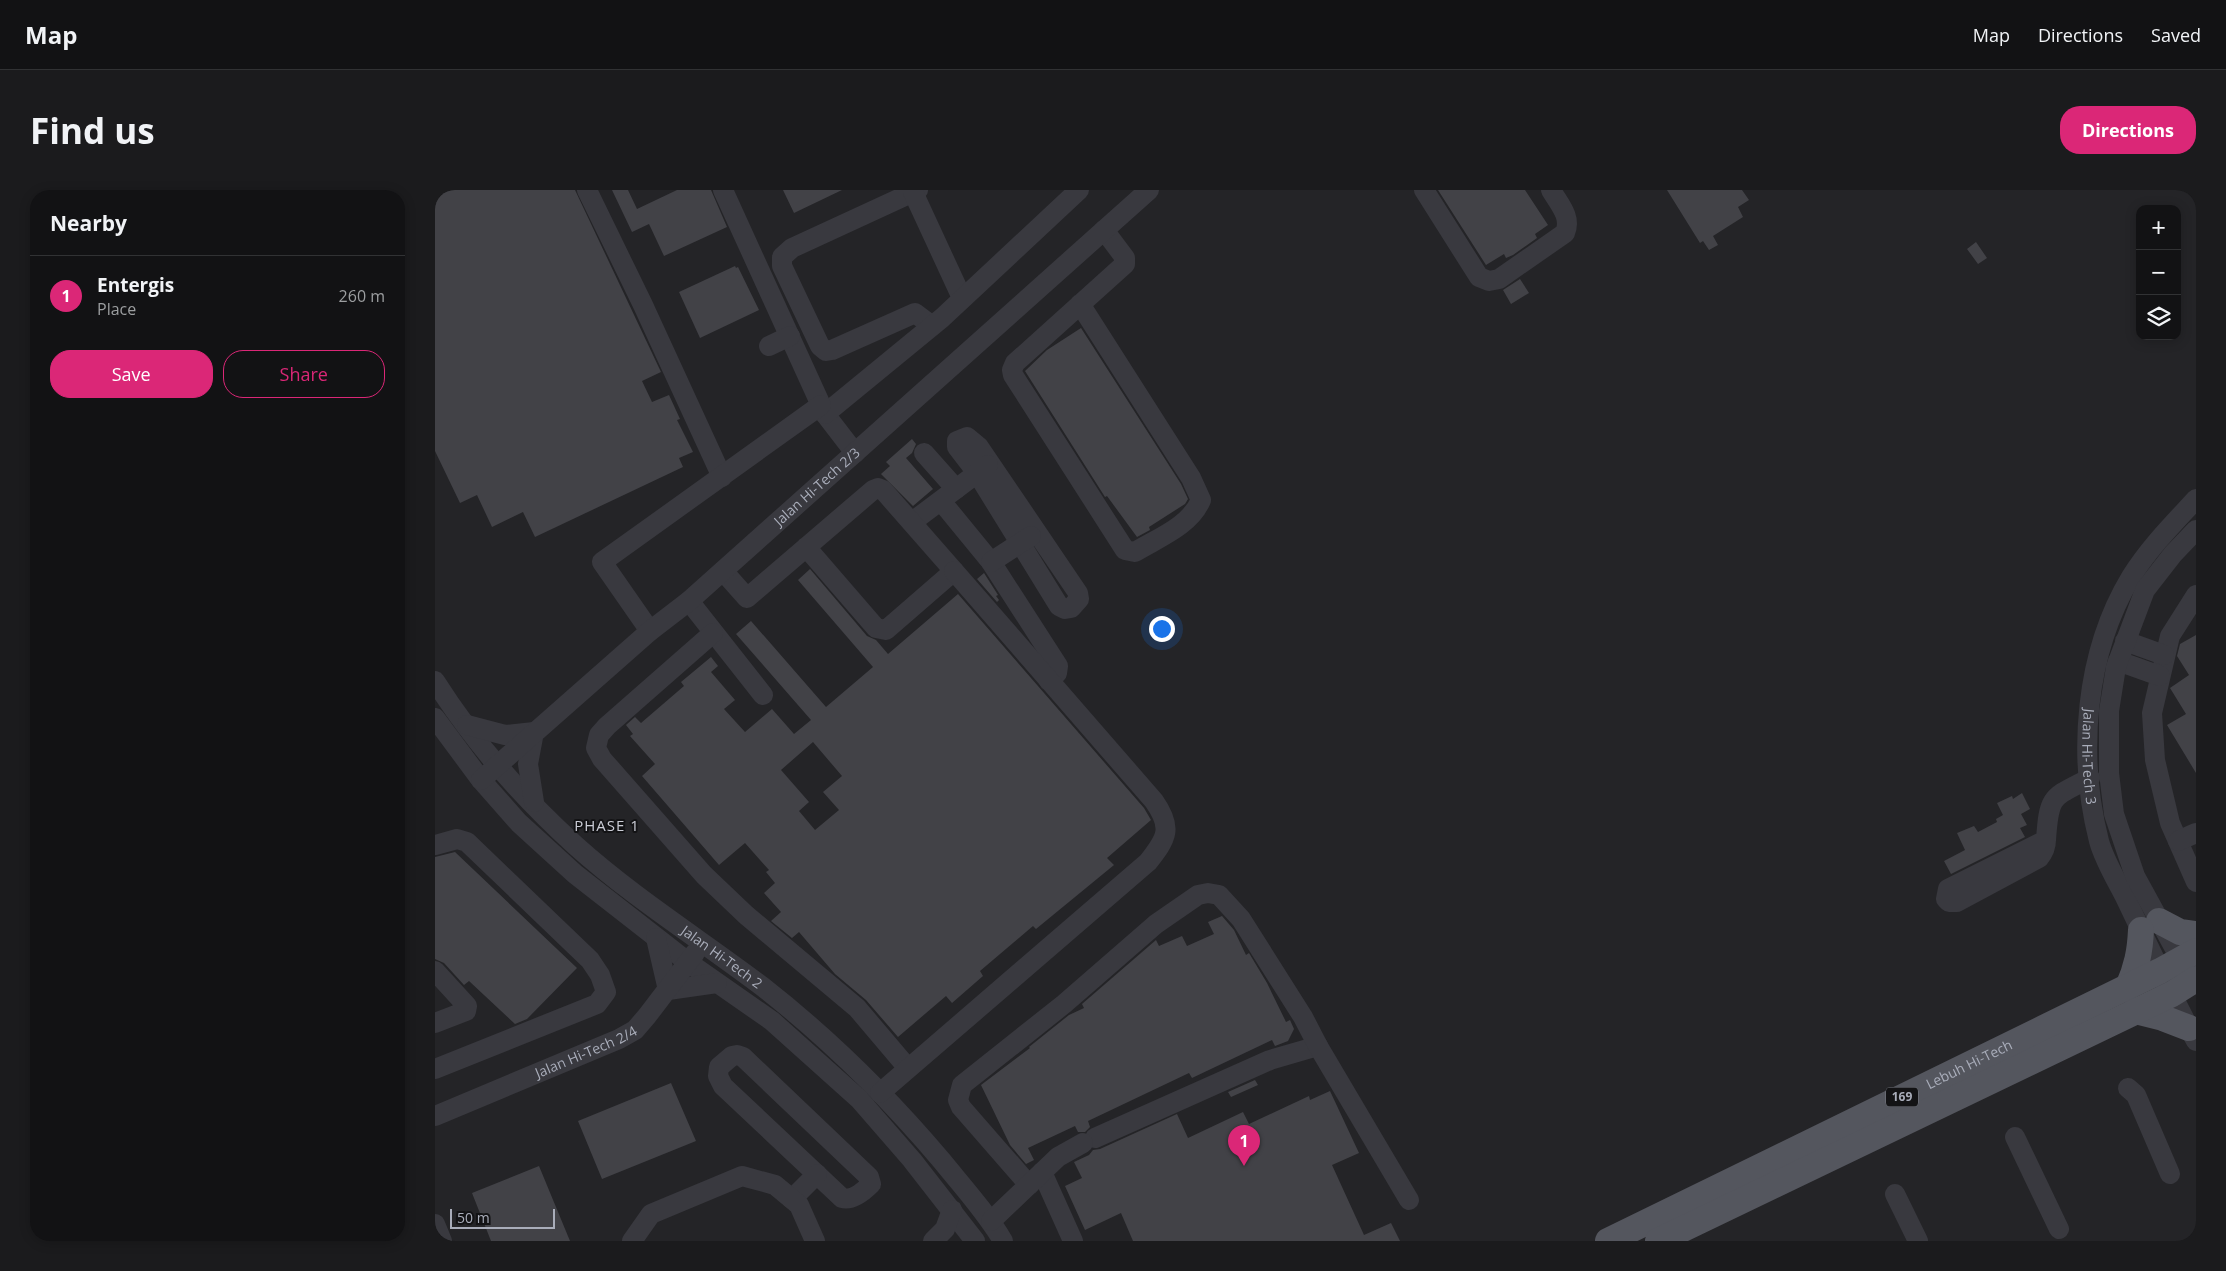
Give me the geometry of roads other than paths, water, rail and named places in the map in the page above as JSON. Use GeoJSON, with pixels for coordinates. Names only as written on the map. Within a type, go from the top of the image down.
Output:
{"type":"FeatureCollection","features":[{"type":"Feature","properties":{"kind":"main road"},"geometry":{"type":"LineString","coordinates":[[2129,987],[2150,925],[2196,934]]}},
{"type":"Feature","properties":{"kind":"main road","name":"Lebuh Hi-Tech"},"geometry":{"type":"LineString","coordinates":[[1607,1241],[2129,987],[2185,975]]}},
{"type":"Feature","properties":{"kind":"main road","name":"Lebuh Hi-Tech"},"geometry":{"type":"LineString","coordinates":[[1658,1241],[2135,1012],[2185,975]]}},
{"type":"Feature","properties":{"kind":"main road"},"geometry":{"type":"LineString","coordinates":[[2135,1012],[2163,1018],[2193,1035]]}},
{"type":"Feature","properties":{"kind":"street"},"geometry":{"type":"LineString","coordinates":[[587,190],[643,305],[722,477]]}},
{"type":"Feature","properties":{"kind":"street"},"geometry":{"type":"LineString","coordinates":[[723,190],[823,409],[855,453]]}},
{"type":"Feature","properties":{"kind":"street"},"geometry":{"type":"LineString","coordinates":[[651,631],[603,562],[722,477],[823,409],[931,325],[1079,190]]}},
{"type":"Feature","properties":{"kind":"street","name":"Jalan Hi-Tech 2/3"},"geometry":{"type":"LineString","coordinates":[[481,780],[534,732],[723,571],[1149,190]]}},
{"type":"Feature","properties":{"kind":"street"},"geometry":{"type":"LineString","coordinates":[[1424,190],[1479,277],[1489,281],[1499,279],[1565,234],[1569,225],[1567,217],[1551,190]]}},
{"type":"Feature","properties":{"kind":"street"},"geometry":{"type":"LineString","coordinates":[[931,325],[915,313],[832,350],[826,350],[820,346],[782,266],[782,257],[792,248],[916,191],[962,298]]}},
{"type":"Feature","properties":{"kind":"street"},"geometry":{"type":"LineString","coordinates":[[1080,304],[1191,478],[1201,500],[1197,511],[1182,524],[1135,552],[1129,553],[1125,550],[1011,370],[1015,363],[1080,304],[1125,264],[1125,258],[1104,230]]}},
{"type":"Feature","properties":{"kind":"street"},"geometry":{"type":"LineString","coordinates":[[769,346],[790,336]]}},
{"type":"Feature","properties":{"kind":"street"},"geometry":{"type":"LineString","coordinates":[[924,453],[1058,666],[1057,673],[1049,681]]}},
{"type":"Feature","properties":{"kind":"street"},"geometry":{"type":"LineString","coordinates":[[912,522],[983,469],[1029,538],[991,562]]}},
{"type":"Feature","properties":{"kind":"street"},"geometry":{"type":"LineString","coordinates":[[723,571],[747,598],[878,488],[883,490],[1154,801],[1163,814],[1167,828],[1164,841],[1148,862],[880,1093]]}},
{"type":"Feature","properties":{"kind":"street","name":"Jalan Hi-Tech 3"},"geometry":{"type":"LineString","coordinates":[[2193,1035],[2185,975],[2150,925],[2099,842],[2090,778],[2088,746],[2089,697],[2108,620],[2131,577],[2151,548],[2196,499]]}},
{"type":"Feature","properties":{"kind":"street","name":"Jalan Hi-Tech 3"},"geometry":{"type":"LineString","coordinates":[[2150,925],[2114,814],[2109,773],[2109,711],[2118,661],[2145,590],[2196,530]]}},
{"type":"Feature","properties":{"kind":"street"},"geometry":{"type":"LineString","coordinates":[[806,547],[876,628],[881,631],[886,630],[954,571]]}},
{"type":"Feature","properties":{"kind":"street"},"geometry":{"type":"LineString","coordinates":[[2196,595],[2169,636],[2152,713],[2155,760],[2170,823],[2187,837],[2196,882]]}},
{"type":"Feature","properties":{"kind":"street"},"geometry":{"type":"LineString","coordinates":[[689,601],[763,695]]}},
{"type":"Feature","properties":{"kind":"street"},"geometry":{"type":"LineString","coordinates":[[713,633],[607,726],[599,735],[596,748],[602,760],[704,875],[746,915],[857,1008],[907,1068]]}},
{"type":"Feature","properties":{"kind":"street"},"geometry":{"type":"LineString","coordinates":[[2125,640],[2164,655]]}},
{"type":"Feature","properties":{"kind":"street"},"geometry":{"type":"LineString","coordinates":[[2118,661],[2159,676]]}},
{"type":"Feature","properties":{"kind":"street","name":"Jalan Hi-Tech 2"},"geometry":{"type":"LineString","coordinates":[[435,681],[498,766],[576,846],[763,988],[826,1040],[880,1093],[925,1141],[991,1221],[1003,1241]]}},
{"type":"Feature","properties":{"kind":"street","name":"Jalan Hi-Tech 2"},"geometry":{"type":"LineString","coordinates":[[435,718],[481,780],[519,823],[575,874],[689,963],[772,1021],[859,1099],[952,1210],[975,1241]]}},
{"type":"Feature","properties":{"kind":"street"},"geometry":{"type":"LineString","coordinates":[[467,725],[505,735],[534,732],[527,764],[534,802]]}},
{"type":"Feature","properties":{"kind":"street"},"geometry":{"type":"LineString","coordinates":[[2046,840],[2048,809],[2051,801],[2056,796],[2090,778]]}},
{"type":"Feature","properties":{"kind":"street"},"geometry":{"type":"LineString","coordinates":[[435,845],[457,839],[467,842],[590,960],[600,975],[606,992],[597,1004],[435,1069]]}},
{"type":"Feature","properties":{"kind":"street"},"geometry":{"type":"LineString","coordinates":[[1073,1241],[1036,1179],[961,1108],[958,1100],[962,1085],[1064,1004],[1156,924],[1198,895],[1219,895],[1241,919],[1303,1016],[1318,1046],[1409,1200]]}},
{"type":"Feature","properties":{"kind":"street"},"geometry":{"type":"LineString","coordinates":[[657,938],[668,990],[717,983]]}},
{"type":"Feature","properties":{"kind":"street","name":"Jalan Hi-Tech 2/4"},"geometry":{"type":"LineString","coordinates":[[435,1116],[619,1040],[635,1030],[689,963],[701,942]]}},
{"type":"Feature","properties":{"kind":"street"},"geometry":{"type":"LineString","coordinates":[[435,971],[467,1006],[466,1011],[435,1023]]}},
{"type":"Feature","properties":{"kind":"street"},"geometry":{"type":"LineString","coordinates":[[991,1221],[1058,1157],[1089,1140],[1270,1060],[1318,1046]]}},
{"type":"Feature","properties":{"kind":"street"},"geometry":{"type":"LineString","coordinates":[[732,1056],[743,1057],[869,1177],[871,1184],[866,1189],[846,1199],[841,1198],[817,1174],[723,1086],[718,1076],[719,1068],[732,1056]]}},
{"type":"Feature","properties":{"kind":"street"},"geometry":{"type":"LineString","coordinates":[[2129,1088],[2136,1095],[2170,1174]]}},
{"type":"Feature","properties":{"kind":"street"},"geometry":{"type":"LineString","coordinates":[[2015,1137],[2059,1229]]}},
{"type":"Feature","properties":{"kind":"street"},"geometry":{"type":"LineString","coordinates":[[792,1199],[817,1174]]}},
{"type":"Feature","properties":{"kind":"street"},"geometry":{"type":"LineString","coordinates":[[632,1241],[651,1214],[742,1176],[775,1185],[799,1205],[815,1241]]}},
{"type":"Feature","properties":{"kind":"street"},"geometry":{"type":"LineString","coordinates":[[1895,1194],[1918,1241]]}},
{"type":"Feature","properties":{"kind":"street"},"geometry":{"type":"LineString","coordinates":[[933,1241],[945,1229],[952,1210]]}},
{"type":"Feature","properties":{"kind":"street"},"geometry":{"type":"LineString","coordinates":[[435,1224],[442,1241]]}},
{"type":"Feature","properties":{"kind":"place","name":"Entergis"},"geometry":{"type":"Point","coordinates":[1244,1166]}},
{"type":"Feature","properties":{"kind":"district","name":"PHASE 1"},"geometry":{"type":"Point","coordinates":[607,826]}}]}
